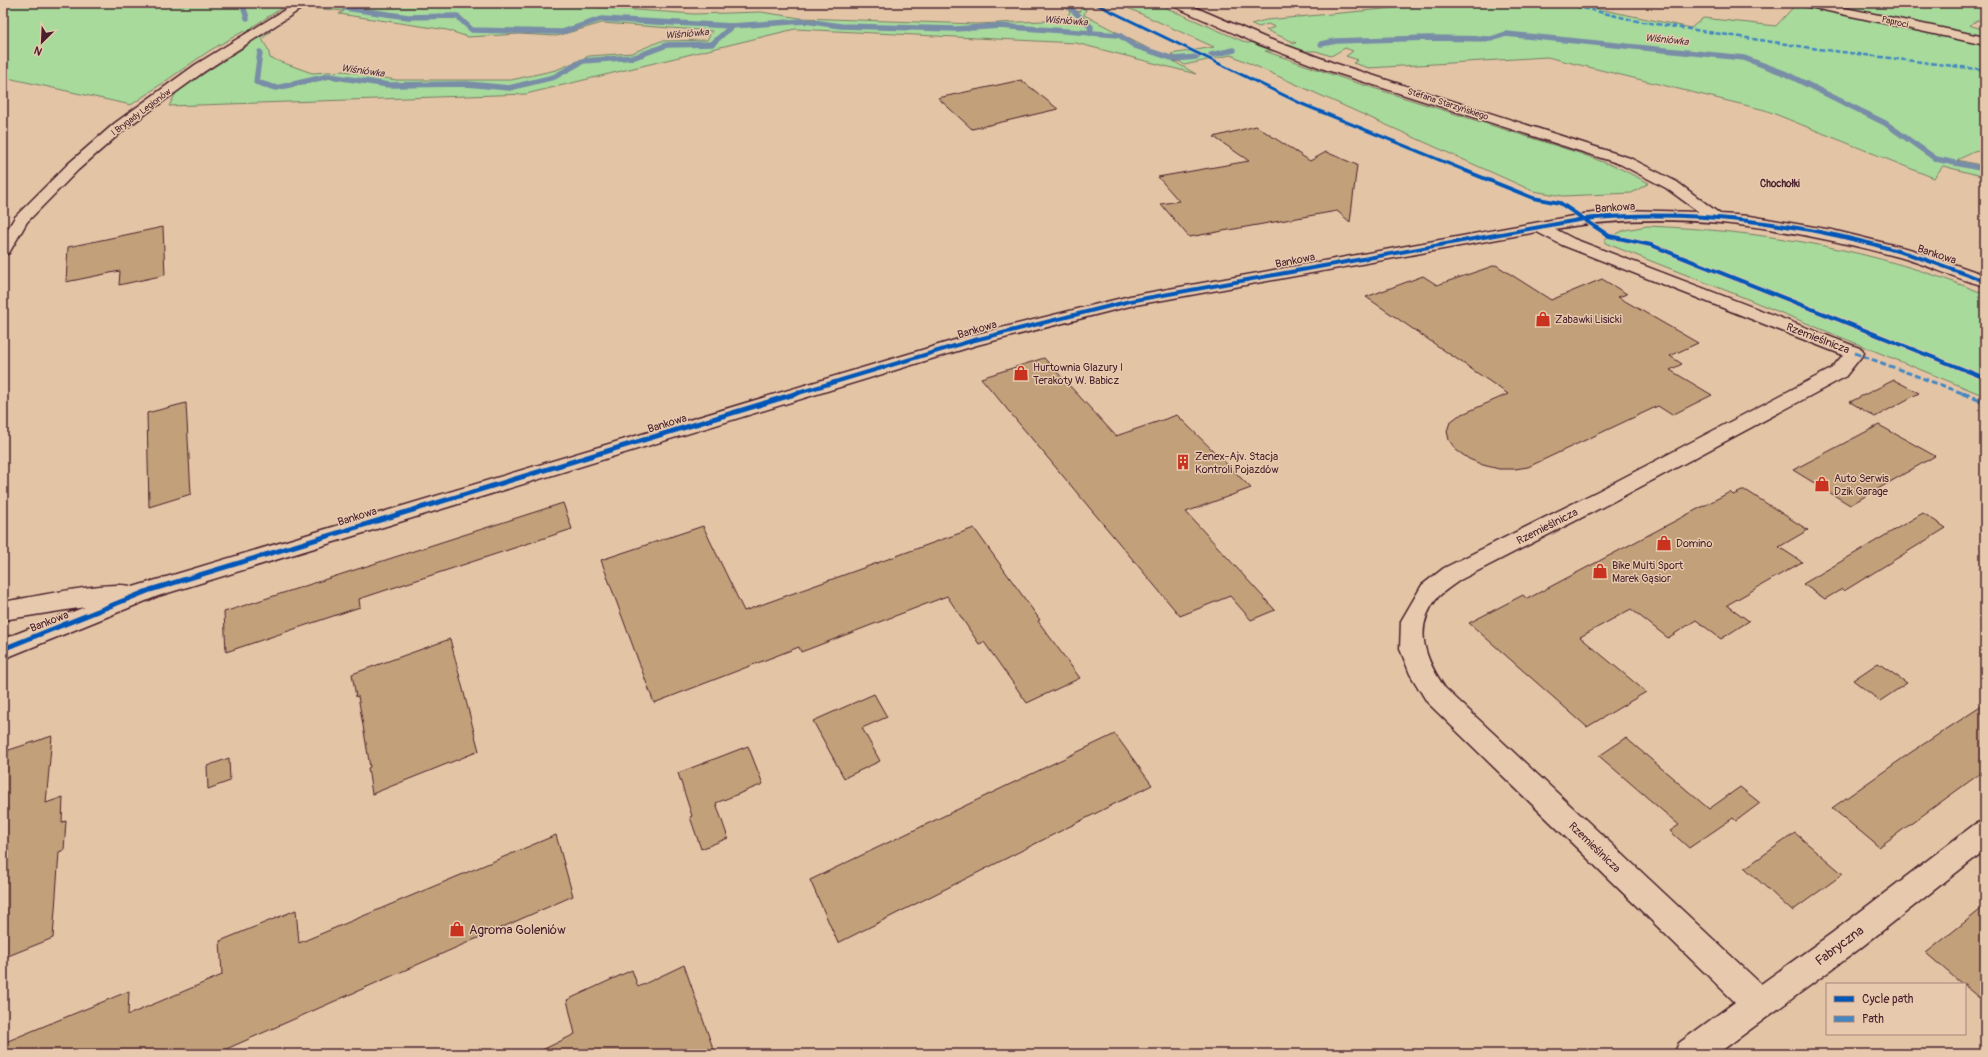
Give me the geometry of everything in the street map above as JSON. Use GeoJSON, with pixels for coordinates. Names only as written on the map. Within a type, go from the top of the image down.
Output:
{"type":"FeatureCollection","features":[{"type":"Feature","properties":{"kind":"street","name":"I Brygady Legionów"},"geometry":{"type":"LineString","coordinates":[[3,250],[21,220],[73,167],[120,126],[200,68],[304,3]]}},
{"type":"Feature","properties":{"kind":"street","name":"Stefana Starzyńskiego"},"geometry":{"type":"LineString","coordinates":[[1175,3],[1262,41],[1330,66],[1625,161],[1649,172],[1684,192],[1714,217]]}},
{"type":"Feature","properties":{"kind":"street","name":"Paproci"},"geometry":{"type":"LineString","coordinates":[[1805,3],[1985,41]]}},
{"type":"Feature","properties":{"kind":"street","name":"Bankowa"},"geometry":{"type":"LineString","coordinates":[[3,649],[150,590],[963,343],[1049,320],[1130,301],[1540,226],[1622,215],[1714,217],[1798,229],[1870,244],[1935,263],[1985,281]]}},
{"type":"Feature","properties":{"kind":"street","name":"Rzemieślnicza"},"geometry":{"type":"LineString","coordinates":[[1540,226],[1568,242],[1855,353],[1838,374],[1606,496],[1452,574],[1430,591],[1413,621],[1412,649],[1422,674],[1436,695],[1759,1004]]}},
{"type":"Feature","properties":{"kind":"street","name":"Bankowa"},"geometry":{"type":"LineString","coordinates":[[3,611],[74,599],[150,590]]}},
{"type":"Feature","properties":{"kind":"street","name":"Fabryczna"},"geometry":{"type":"LineString","coordinates":[[1690,1054],[1843,943],[1985,833]]}},
{"type":"Feature","properties":{"kind":"green space"},"geometry":{"type":"Polygon","coordinates":[[[3,3],[290,3],[252,27],[257,39],[271,31],[262,39],[268,49],[270,58],[312,73],[345,71],[396,80],[511,80],[556,70],[589,56],[632,53],[661,41],[707,40],[712,31],[602,23],[557,36],[519,34],[468,37],[447,30],[339,14],[344,11],[290,6],[294,3],[350,7],[357,3],[592,3],[594,7],[694,14],[761,12],[800,18],[977,24],[1065,20],[1070,12],[1062,4],[1079,12],[1081,8],[1086,9],[1084,15],[1151,50],[1176,58],[1171,54],[1214,47],[1117,3],[1155,3],[1247,43],[1259,42],[1283,44],[1296,43],[1266,30],[1275,27],[1268,24],[1259,27],[1251,24],[1266,20],[1437,4],[1564,3],[1691,28],[1703,18],[1776,26],[1797,3],[1985,3],[1985,17],[1969,25],[1985,30],[1985,150],[1974,152],[1957,160],[1985,166],[1985,177],[1943,166],[1934,178],[1765,110],[1547,57],[1369,68],[1353,63],[1358,60],[1346,56],[1353,51],[1345,48],[1331,56],[1316,51],[1265,51],[1348,80],[1579,153],[1619,168],[1649,183],[1632,193],[1563,196],[1533,191],[1231,55],[1184,65],[1181,62],[1173,61],[1196,74],[1076,43],[795,29],[526,94],[169,106],[177,91],[251,43],[244,31],[209,51],[131,105],[3,77],[3,3]]]}},
{"type":"Feature","properties":{"kind":"green space"},"geometry":{"type":"Polygon","coordinates":[[[1647,226],[1734,232],[1819,245],[1902,265],[1943,278],[1985,294],[1985,396],[1740,296],[1605,243],[1605,239],[1625,230],[1647,226]]]}},
{"type":"Feature","properties":{"kind":"building"},"geometry":{"type":"Polygon","coordinates":[[[1021,80],[1058,109],[972,129],[938,98],[1021,80]]]}},
{"type":"Feature","properties":{"kind":"building"},"geometry":{"type":"Polygon","coordinates":[[[1256,126],[1310,161],[1326,152],[1357,165],[1350,222],[1337,211],[1189,237],[1161,204],[1179,201],[1158,177],[1249,161],[1214,137],[1256,126]]]}},
{"type":"Feature","properties":{"kind":"building"},"geometry":{"type":"Polygon","coordinates":[[[163,227],[165,275],[119,285],[120,271],[66,282],[68,247],[163,227]]]}},
{"type":"Feature","properties":{"kind":"building"},"geometry":{"type":"Polygon","coordinates":[[[1496,265],[1551,300],[1602,279],[1627,294],[1618,297],[1698,343],[1670,356],[1682,364],[1670,370],[1712,395],[1672,415],[1658,406],[1528,467],[1499,469],[1483,465],[1469,459],[1456,450],[1449,440],[1447,431],[1450,422],[1458,416],[1508,394],[1366,297],[1423,276],[1437,285],[1496,265]]]}},
{"type":"Feature","properties":{"kind":"building"},"geometry":{"type":"Polygon","coordinates":[[[1044,358],[1116,436],[1177,415],[1251,488],[1186,512],[1275,610],[1251,620],[1230,596],[1180,616],[981,378],[1044,358]]]}},
{"type":"Feature","properties":{"kind":"building"},"geometry":{"type":"Polygon","coordinates":[[[1894,380],[1919,393],[1875,417],[1850,402],[1894,380]]]}},
{"type":"Feature","properties":{"kind":"building"},"geometry":{"type":"Polygon","coordinates":[[[186,403],[191,494],[149,507],[147,413],[186,403]]]}},
{"type":"Feature","properties":{"kind":"building"},"geometry":{"type":"Polygon","coordinates":[[[1879,425],[1935,456],[1850,505],[1793,470],[1879,425]]]}},
{"type":"Feature","properties":{"kind":"building"},"geometry":{"type":"Polygon","coordinates":[[[1742,491],[1747,491],[1808,530],[1779,547],[1802,562],[1727,605],[1749,621],[1721,639],[1696,620],[1668,638],[1631,609],[1580,637],[1646,692],[1587,727],[1469,623],[1523,595],[1527,599],[1730,492],[1733,495],[1742,491]]]}},
{"type":"Feature","properties":{"kind":"building"},"geometry":{"type":"Polygon","coordinates":[[[563,503],[572,529],[359,599],[360,607],[226,652],[224,612],[563,503]]]}},
{"type":"Feature","properties":{"kind":"building"},"geometry":{"type":"Polygon","coordinates":[[[1923,513],[1946,528],[1844,591],[1842,589],[1825,599],[1803,584],[1923,513]]]}},
{"type":"Feature","properties":{"kind":"building"},"geometry":{"type":"Polygon","coordinates":[[[703,526],[744,611],[974,528],[1040,620],[1038,621],[1080,678],[1027,703],[984,642],[979,644],[947,596],[801,652],[799,647],[654,703],[601,560],[703,526]]]}},
{"type":"Feature","properties":{"kind":"building"},"geometry":{"type":"Polygon","coordinates":[[[450,639],[479,751],[372,794],[368,768],[370,767],[358,696],[356,697],[352,674],[450,639]]]}},
{"type":"Feature","properties":{"kind":"building"},"geometry":{"type":"Polygon","coordinates":[[[1878,663],[1907,683],[1880,701],[1853,680],[1878,663]]]}},
{"type":"Feature","properties":{"kind":"building"},"geometry":{"type":"Polygon","coordinates":[[[874,694],[887,717],[862,728],[880,761],[844,778],[813,721],[874,694]]]}},
{"type":"Feature","properties":{"kind":"building"},"geometry":{"type":"Polygon","coordinates":[[[1985,704],[1985,770],[1879,847],[1832,808],[1910,753],[1985,704]]]}},
{"type":"Feature","properties":{"kind":"building"},"geometry":{"type":"Polygon","coordinates":[[[1115,734],[1152,785],[838,943],[810,880],[1115,734]]]}},
{"type":"Feature","properties":{"kind":"building"},"geometry":{"type":"Polygon","coordinates":[[[52,736],[46,803],[63,797],[62,822],[66,821],[64,850],[59,852],[53,938],[3,958],[3,752],[52,736]]]}},
{"type":"Feature","properties":{"kind":"building"},"geometry":{"type":"Polygon","coordinates":[[[1626,738],[1709,809],[1740,787],[1760,803],[1736,821],[1733,818],[1689,848],[1670,831],[1679,825],[1599,756],[1626,738]]]}},
{"type":"Feature","properties":{"kind":"building"},"geometry":{"type":"Polygon","coordinates":[[[748,746],[763,784],[716,803],[728,838],[701,849],[690,817],[692,816],[678,773],[748,746]]]}},
{"type":"Feature","properties":{"kind":"building"},"geometry":{"type":"Polygon","coordinates":[[[229,758],[230,781],[208,789],[207,766],[229,758]]]}},
{"type":"Feature","properties":{"kind":"building"},"geometry":{"type":"Polygon","coordinates":[[[1795,833],[1843,874],[1792,911],[1745,868],[1795,833]]]}},
{"type":"Feature","properties":{"kind":"building"},"geometry":{"type":"Polygon","coordinates":[[[556,835],[573,896],[215,1054],[3,1054],[3,1043],[129,991],[128,1015],[222,975],[220,941],[296,910],[299,943],[556,835]]]}},
{"type":"Feature","properties":{"kind":"building"},"geometry":{"type":"Polygon","coordinates":[[[1985,906],[1985,1003],[1966,987],[1966,983],[1961,983],[1926,953],[1985,906]]]}},
{"type":"Feature","properties":{"kind":"building"},"geometry":{"type":"Polygon","coordinates":[[[684,965],[715,1054],[534,1054],[575,1034],[567,1000],[632,970],[638,987],[684,965]]]}},
{"type":"Feature","properties":{"kind":"waterway","name":"Wiśniówka"},"geometry":{"type":"LineString","coordinates":[[242,3],[247,18]]}},
{"type":"Feature","properties":{"kind":"waterway"},"geometry":{"type":"LineString","coordinates":[[1065,3],[1091,27],[1090,33]]}},
{"type":"Feature","properties":{"kind":"waterway"},"geometry":{"type":"LineString","coordinates":[[345,8],[408,17],[457,16],[472,30],[562,32],[601,19],[732,26]]}},
{"type":"Feature","properties":{"kind":"waterway","name":"Wiśniówka"},"geometry":{"type":"LineString","coordinates":[[732,26],[805,21],[841,26],[956,29],[999,26],[1090,33]]}},
{"type":"Feature","properties":{"kind":"waterway","name":"Wiśniówka"},"geometry":{"type":"LineString","coordinates":[[260,52],[256,82],[276,88],[329,76],[389,85],[467,84],[509,88],[554,77],[583,61],[635,57],[667,45],[712,44],[732,26]]}},
{"type":"Feature","properties":{"kind":"waterway","name":"Wiśniówka"},"geometry":{"type":"LineString","coordinates":[[1090,33],[1119,35],[1135,46],[1174,59],[1197,57]]}},
{"type":"Feature","properties":{"kind":"waterway","name":"Wiśniówka"},"geometry":{"type":"LineString","coordinates":[[1321,44],[1336,41],[1429,38],[1491,39],[1506,34],[1744,58],[1784,73],[1885,123],[1936,159],[1985,169]]}},
{"type":"Feature","properties":{"kind":"waterway","name":"Wiśniówka"},"geometry":{"type":"LineString","coordinates":[[1211,55],[1234,50]]}},
{"type":"Feature","properties":{"kind":"marked path"},"geometry":{"type":"LineString","coordinates":[[1546,3],[1579,7],[1637,21],[1818,49],[1985,70]]}},
{"type":"Feature","properties":{"kind":"marked path"},"geometry":{"type":"LineString","coordinates":[[1855,353],[1985,402]]}},
{"type":"Feature","properties":{"kind":"cycle path"},"geometry":{"type":"LineString","coordinates":[[1094,3],[1302,104],[1533,198],[1560,203],[1609,236],[1651,245],[1985,378]]}},
{"type":"Feature","properties":{"kind":"cycle path"},"geometry":{"type":"LineString","coordinates":[[3,649],[150,590],[971,341],[1130,301],[1584,219],[1622,215],[1675,215],[1750,221],[1832,235],[1907,254],[1985,281]]}},
{"type":"Feature","properties":{"kind":"place","name":"Zabawki Lisicki"},"geometry":{"type":"Point","coordinates":[1543,319]}},
{"type":"Feature","properties":{"kind":"place","name":"Hurtownia Glazury I Terakoty W. Babicz"},"geometry":{"type":"Point","coordinates":[1021,373]}},
{"type":"Feature","properties":{"kind":"place","name":"Zenex-Ajv. Stacja Kontroli Pojazdów"},"geometry":{"type":"Point","coordinates":[1183,462]}},
{"type":"Feature","properties":{"kind":"place","name":"Auto Serwis Dzik Garage"},"geometry":{"type":"Point","coordinates":[1822,484]}},
{"type":"Feature","properties":{"kind":"place","name":"Domino"},"geometry":{"type":"Point","coordinates":[1664,543]}},
{"type":"Feature","properties":{"kind":"place","name":"Bike Multi Sport Marek Gąsior"},"geometry":{"type":"Point","coordinates":[1600,571]}},
{"type":"Feature","properties":{"kind":"place","name":"Agroma Goleniów"},"geometry":{"type":"Point","coordinates":[457,929]}},
{"type":"Feature","properties":{"kind":"district","name":"Chochołki"},"geometry":{"type":"Point","coordinates":[1780,183]}}]}
